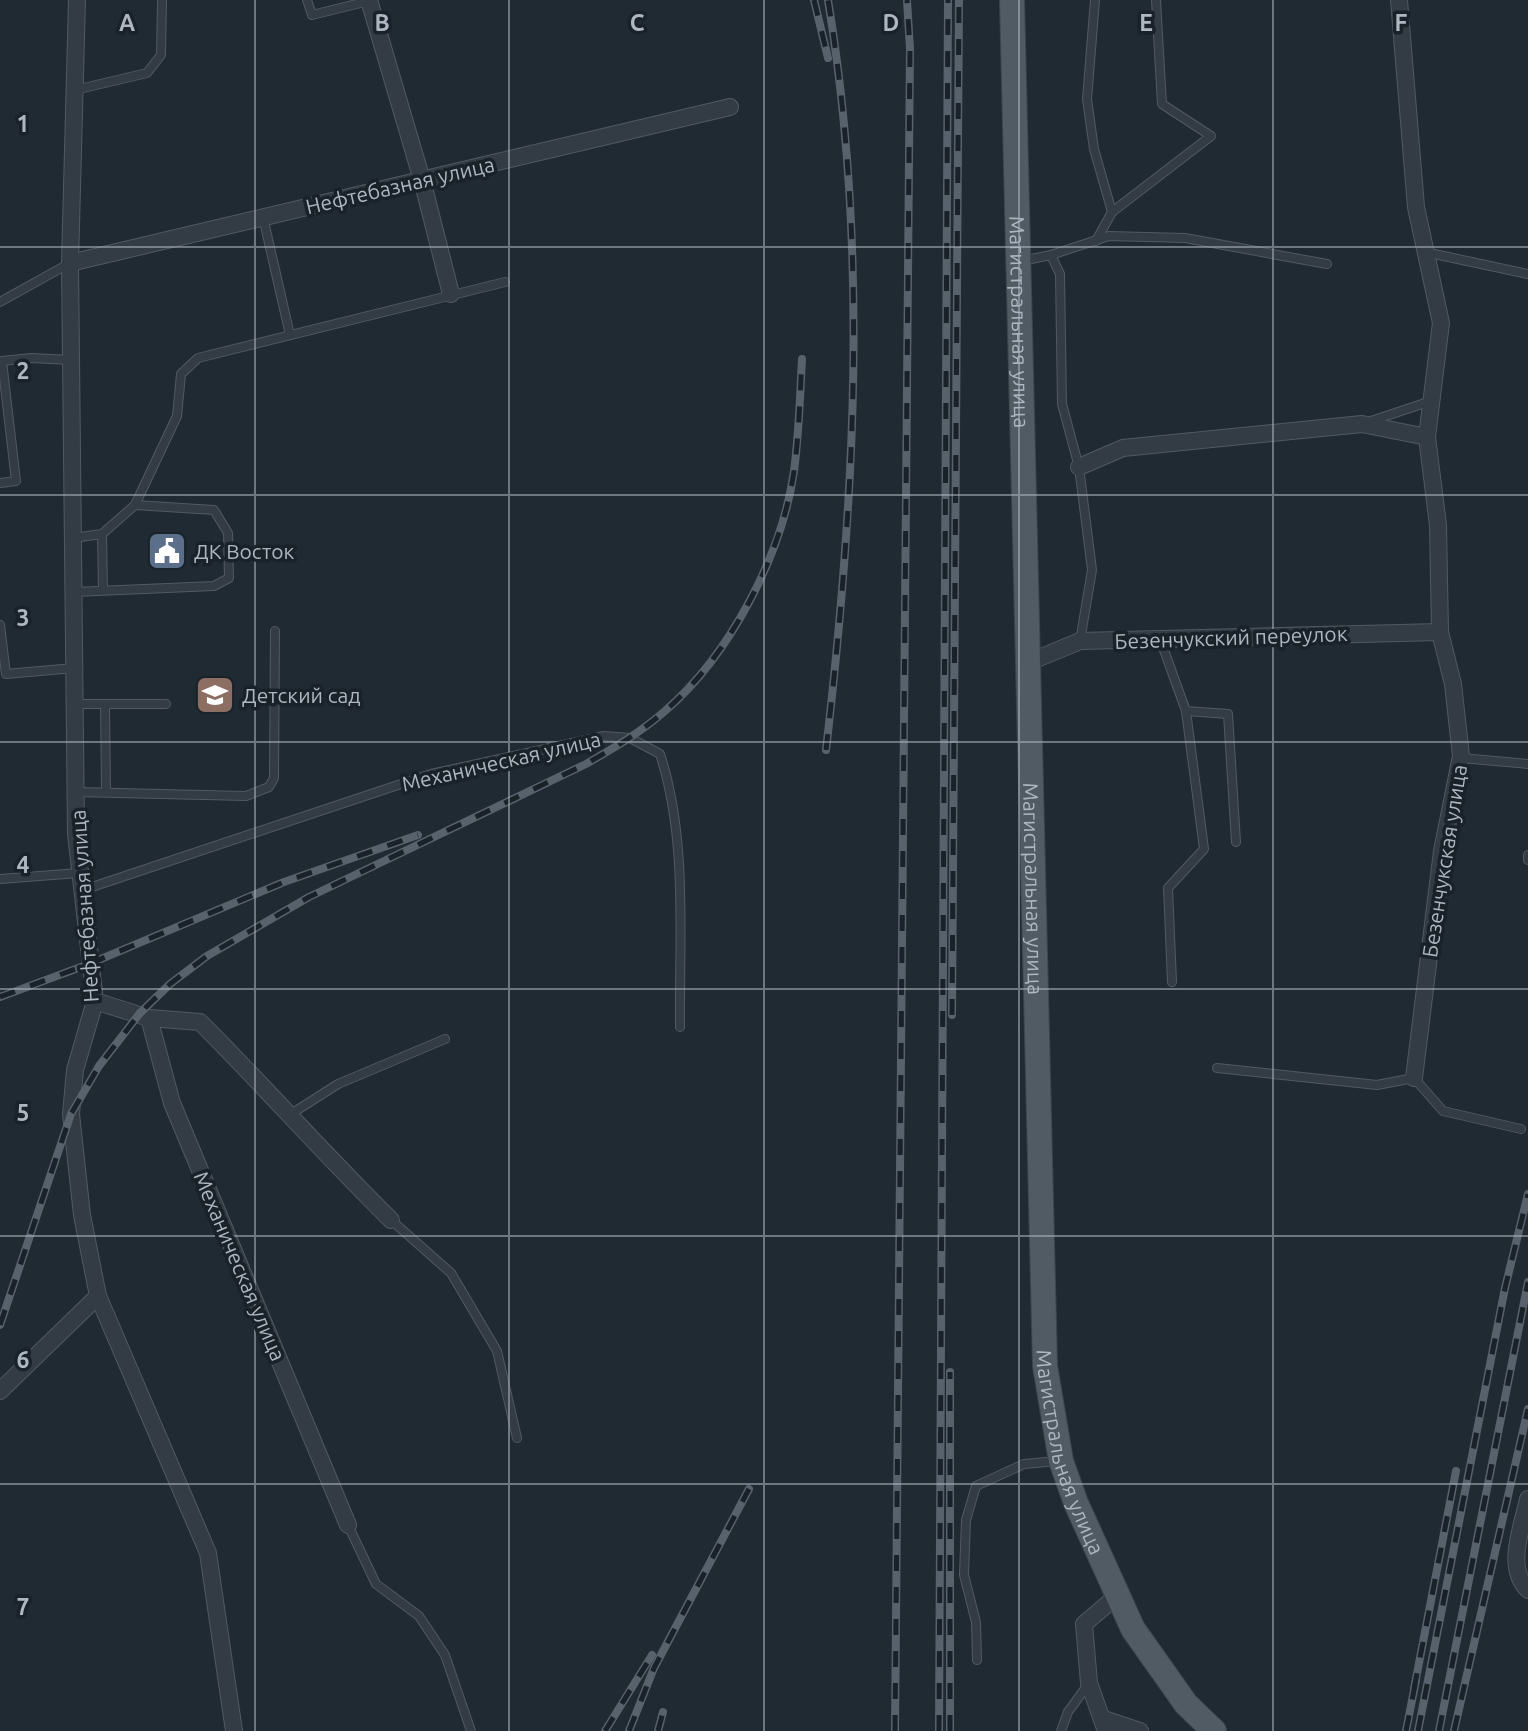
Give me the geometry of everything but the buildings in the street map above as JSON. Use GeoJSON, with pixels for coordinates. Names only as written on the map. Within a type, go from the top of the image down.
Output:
{"type":"FeatureCollection","features":[{"type":"Feature","properties":{"kind":"main road","name":"Магистральная улица"},"geometry":{"type":"LineString","coordinates":[[1012,0],[1042,1319],[1050,1403],[1061,1461],[1076,1503],[1133,1629],[1186,1704],[1214,1731]]}},
{"type":"Feature","properties":{"kind":"street","name":"Нефтебазная улица"},"geometry":{"type":"LineString","coordinates":[[77,0],[70,263],[76,792],[79,873],[95,1001],[75,1070],[71,1114],[82,1215],[98,1296],[208,1553],[234,1731]]}},
{"type":"Feature","properties":{"kind":"street","name":"Безенчукская улица"},"geometry":{"type":"LineString","coordinates":[[1399,0],[1416,207],[1441,323],[1427,437],[1438,525],[1440,632],[1453,684],[1461,758],[1442,851],[1414,1078]]}},
{"type":"Feature","properties":{"kind":"street"},"geometry":{"type":"LineString","coordinates":[[369,1],[422,180],[451,294]]}},
{"type":"Feature","properties":{"kind":"street","name":"Нефтебазная улица"},"geometry":{"type":"LineString","coordinates":[[70,263],[730,107]]}},
{"type":"Feature","properties":{"kind":"street"},"geometry":{"type":"LineString","coordinates":[[1079,467],[1123,448],[1362,424],[1427,437]]}},
{"type":"Feature","properties":{"kind":"street","name":"Безенчукский переулок"},"geometry":{"type":"LineString","coordinates":[[1027,663],[1080,641],[1440,632]]}},
{"type":"Feature","properties":{"kind":"street"},"geometry":{"type":"LineString","coordinates":[[95,1001],[149,1018],[200,1021],[291,1114],[328,1158],[391,1220]]}},
{"type":"Feature","properties":{"kind":"street","name":"Механическая улица"},"geometry":{"type":"LineString","coordinates":[[149,1018],[172,1103],[348,1525]]}},
{"type":"Feature","properties":{"kind":"street"},"geometry":{"type":"LineString","coordinates":[[0,1391],[98,1296]]}},
{"type":"Feature","properties":{"kind":"street"},"geometry":{"type":"LineString","coordinates":[[1528,1499],[1516,1554],[1520,1582],[1528,1590]]}},
{"type":"Feature","properties":{"kind":"street"},"geometry":{"type":"LineString","coordinates":[[1118,1595],[1084,1624],[1089,1683],[1105,1725],[1140,1731]]}},
{"type":"Feature","properties":{"kind":"lane"},"geometry":{"type":"LineString","coordinates":[[75,90],[147,73],[162,55],[162,0]]}},
{"type":"Feature","properties":{"kind":"lane"},"geometry":{"type":"LineString","coordinates":[[307,0],[312,15],[369,1]]}},
{"type":"Feature","properties":{"kind":"lane"},"geometry":{"type":"LineString","coordinates":[[1095,0],[1087,99],[1094,149],[1112,212]]}},
{"type":"Feature","properties":{"kind":"lane"},"geometry":{"type":"LineString","coordinates":[[1096,241],[1112,212],[1211,136],[1162,104],[1156,0]]}},
{"type":"Feature","properties":{"kind":"lane"},"geometry":{"type":"LineString","coordinates":[[263,217],[290,335]]}},
{"type":"Feature","properties":{"kind":"lane"},"geometry":{"type":"LineString","coordinates":[[1018,262],[1051,255],[1109,236],[1185,238],[1326,264]]}},
{"type":"Feature","properties":{"kind":"lane"},"geometry":{"type":"LineString","coordinates":[[1425,252],[1528,274]]}},
{"type":"Feature","properties":{"kind":"lane"},"geometry":{"type":"LineString","coordinates":[[1051,255],[1060,274],[1062,404],[1079,467],[1092,570],[1080,641]]}},
{"type":"Feature","properties":{"kind":"lane"},"geometry":{"type":"LineString","coordinates":[[0,302],[70,263]]}},
{"type":"Feature","properties":{"kind":"lane"},"geometry":{"type":"LineString","coordinates":[[73,538],[103,534],[135,505],[177,416],[181,374],[198,358],[505,282]]}},
{"type":"Feature","properties":{"kind":"lane"},"geometry":{"type":"LineString","coordinates":[[0,483],[16,481],[2,361],[31,358],[71,360]]}},
{"type":"Feature","properties":{"kind":"lane"},"geometry":{"type":"LineString","coordinates":[[1362,424],[1431,401]]}},
{"type":"Feature","properties":{"kind":"lane"},"geometry":{"type":"LineString","coordinates":[[74,592],[214,586],[229,578],[228,533],[214,510],[135,505]]}},
{"type":"Feature","properties":{"kind":"lane"},"geometry":{"type":"LineString","coordinates":[[103,534],[103,590]]}},
{"type":"Feature","properties":{"kind":"lane"},"geometry":{"type":"LineString","coordinates":[[0,625],[6,674],[74,668]]}},
{"type":"Feature","properties":{"kind":"lane"},"geometry":{"type":"LineString","coordinates":[[76,792],[246,796],[268,787],[274,778],[275,631]]}},
{"type":"Feature","properties":{"kind":"lane"},"geometry":{"type":"LineString","coordinates":[[1160,639],[1186,711],[1204,849],[1168,888],[1172,982]]}},
{"type":"Feature","properties":{"kind":"lane"},"geometry":{"type":"LineString","coordinates":[[75,704],[166,704]]}},
{"type":"Feature","properties":{"kind":"lane"},"geometry":{"type":"LineString","coordinates":[[105,704],[106,792]]}},
{"type":"Feature","properties":{"kind":"lane"},"geometry":{"type":"LineString","coordinates":[[1186,711],[1228,714],[1236,842]]}},
{"type":"Feature","properties":{"kind":"lane","name":"Механическая улица"},"geometry":{"type":"LineString","coordinates":[[81,891],[431,774],[604,736],[630,738],[660,754],[668,778],[677,837],[680,1027]]}},
{"type":"Feature","properties":{"kind":"lane"},"geometry":{"type":"LineString","coordinates":[[1461,758],[1528,764]]}},
{"type":"Feature","properties":{"kind":"lane"},"geometry":{"type":"LineString","coordinates":[[0,879],[79,873]]}},
{"type":"Feature","properties":{"kind":"lane"},"geometry":{"type":"LineString","coordinates":[[291,1114],[338,1084],[445,1039]]}},
{"type":"Feature","properties":{"kind":"lane"},"geometry":{"type":"LineString","coordinates":[[1217,1068],[1377,1085],[1414,1078],[1443,1111],[1521,1129]]}},
{"type":"Feature","properties":{"kind":"lane"},"geometry":{"type":"LineString","coordinates":[[391,1220],[451,1273],[497,1351],[517,1438]]}},
{"type":"Feature","properties":{"kind":"lane"},"geometry":{"type":"LineString","coordinates":[[977,1660],[976,1622],[964,1575],[966,1520],[976,1486],[1024,1464],[1061,1461]]}},
{"type":"Feature","properties":{"kind":"lane"},"geometry":{"type":"LineString","coordinates":[[348,1525],[376,1584],[419,1616],[445,1655],[471,1731]]}},
{"type":"Feature","properties":{"kind":"lane"},"geometry":{"type":"LineString","coordinates":[[1061,1731],[1068,1712],[1089,1683]]}},
{"type":"Feature","properties":{"kind":"railway"},"geometry":{"type":"LineString","coordinates":[[814,0],[828,58]]}},
{"type":"Feature","properties":{"kind":"railway"},"geometry":{"type":"LineString","coordinates":[[826,750],[844,562],[853,375],[849,187],[841,93],[828,0]]}},
{"type":"Feature","properties":{"kind":"railway"},"geometry":{"type":"LineString","coordinates":[[895,1731],[910,49],[907,0]]}},
{"type":"Feature","properties":{"kind":"railway"},"geometry":{"type":"LineString","coordinates":[[939,1731],[948,0]]}},
{"type":"Feature","properties":{"kind":"railway"},"geometry":{"type":"LineString","coordinates":[[952,1015],[959,0]]}},
{"type":"Feature","properties":{"kind":"railway"},"geometry":{"type":"LineString","coordinates":[[0,1325],[71,1114],[99,1066],[140,1013],[170,984],[207,956],[309,897],[607,752],[665,711],[711,662],[731,633],[765,569],[788,503],[794,471],[802,359]]}},
{"type":"Feature","properties":{"kind":"railway"},"geometry":{"type":"LineString","coordinates":[[0,997],[89,964],[284,882],[418,835]]}},
{"type":"Feature","properties":{"kind":"railway"},"geometry":{"type":"LineString","coordinates":[[1418,1731],[1505,1288],[1528,1194]]}},
{"type":"Feature","properties":{"kind":"railway"},"geometry":{"type":"LineString","coordinates":[[1439,1731],[1528,1282]]}},
{"type":"Feature","properties":{"kind":"railway"},"geometry":{"type":"LineString","coordinates":[[950,1372],[950,1731]]}},
{"type":"Feature","properties":{"kind":"railway"},"geometry":{"type":"LineString","coordinates":[[1454,1731],[1528,1409]]}},
{"type":"Feature","properties":{"kind":"railway"},"geometry":{"type":"LineString","coordinates":[[1414,1689],[1456,1471]]}},
{"type":"Feature","properties":{"kind":"railway"},"geometry":{"type":"LineString","coordinates":[[629,1731],[654,1668],[749,1489]]}},
{"type":"Feature","properties":{"kind":"railway"},"geometry":{"type":"LineString","coordinates":[[605,1731],[652,1655]]}},
{"type":"Feature","properties":{"kind":"railway"},"geometry":{"type":"LineString","coordinates":[[1406,1731],[1416,1680]]}},
{"type":"Feature","properties":{"kind":"railway"},"geometry":{"type":"LineString","coordinates":[[658,1731],[663,1712]]}},
{"type":"Feature","properties":{"kind":"place","name":"ДК Восток"},"geometry":{"type":"Point","coordinates":[167,551]}},
{"type":"Feature","properties":{"kind":"place","name":"Детский сад"},"geometry":{"type":"Point","coordinates":[215,695]}}]}
